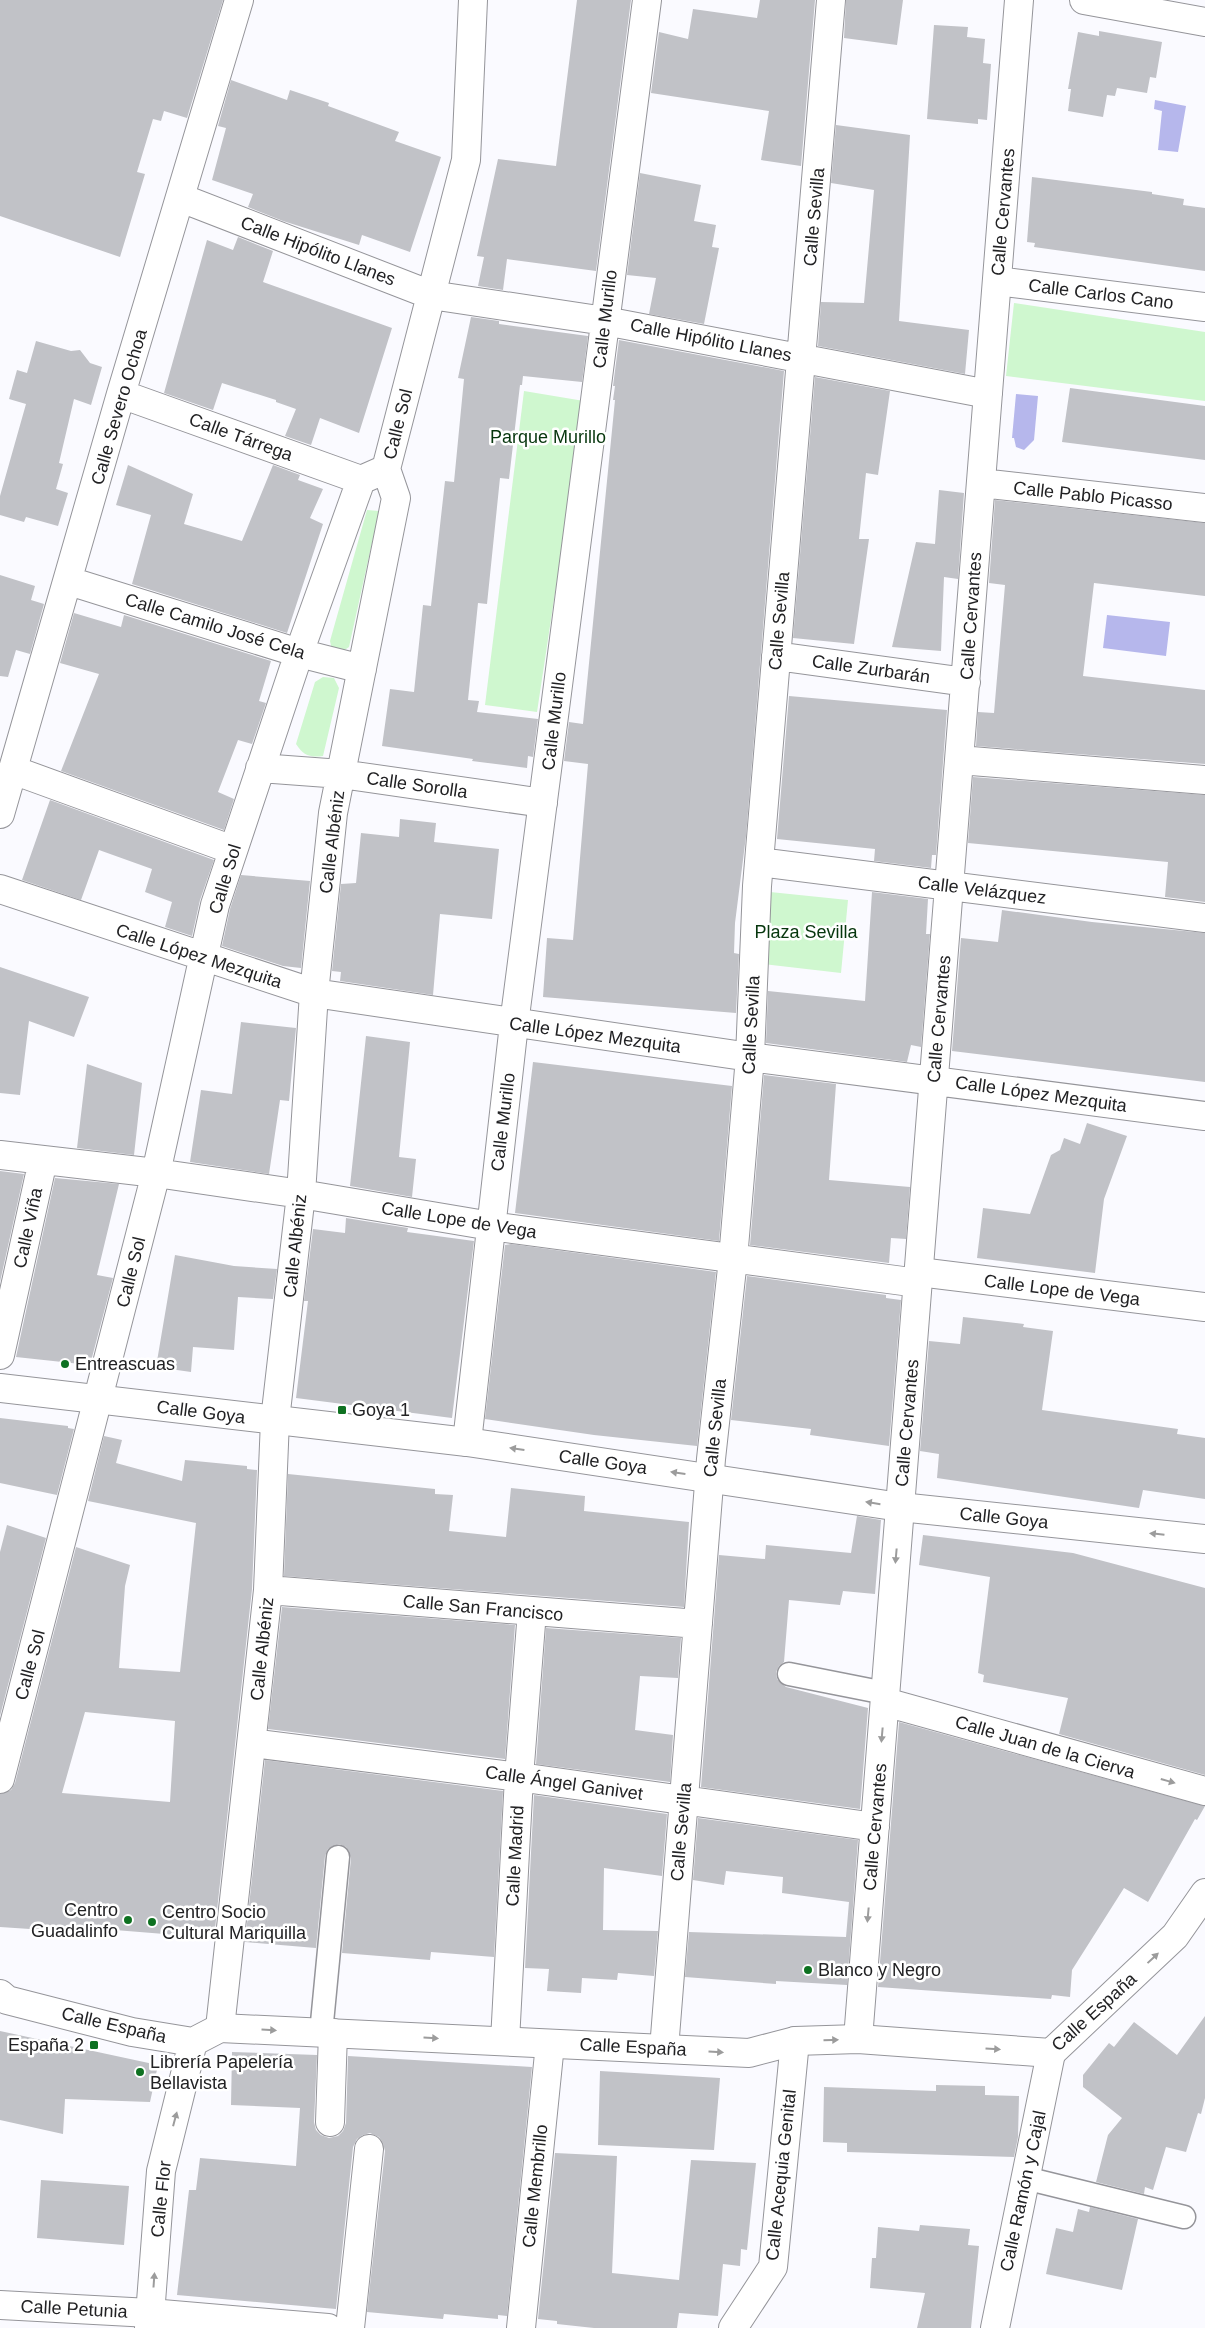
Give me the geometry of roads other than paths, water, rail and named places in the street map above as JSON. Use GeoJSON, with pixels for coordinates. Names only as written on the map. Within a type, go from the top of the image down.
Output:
{"type":"FeatureCollection","features":[{"type":"Feature","properties":{"kind":"street","name":"Calle Severo Ochoa"},"geometry":{"type":"LineString","coordinates":[[0,814],[121,394],[240,0]]}},
{"type":"Feature","properties":{"kind":"street","name":"Calle Sol"},"geometry":{"type":"LineString","coordinates":[[0,1779],[156,1173],[215,905],[299,653],[361,480],[386,469],[466,160],[473,0]]}},
{"type":"Feature","properties":{"kind":"street","name":"Calle Murillo"},"geometry":{"type":"LineString","coordinates":[[467,1442],[514,1024],[647,0]]}},
{"type":"Feature","properties":{"kind":"street","name":"Calle Sevilla"},"geometry":{"type":"LineString","coordinates":[[664,2049],[710,1477],[750,1057],[760,862],[831,0]]}},
{"type":"Feature","properties":{"kind":"street","name":"Calle Cervantes"},"geometry":{"type":"LineString","coordinates":[[858,2039],[1019,0]]}},
{"type":"Feature","properties":{"kind":"street"},"geometry":{"type":"LineString","coordinates":[[1084,0],[1205,22]]}},
{"type":"Feature","properties":{"kind":"street","name":"Calle Hipólito Llanes"},"geometry":{"type":"LineString","coordinates":[[181,198],[431,295],[605,320],[988,394]]}},
{"type":"Feature","properties":{"kind":"street","name":"Calle Carlos Cano"},"geometry":{"type":"LineString","coordinates":[[997,281],[1205,307]]}},
{"type":"Feature","properties":{"kind":"street","name":"Calle Tárrega"},"geometry":{"type":"LineString","coordinates":[[121,394],[361,480]]}},
{"type":"Feature","properties":{"kind":"street","name":"Calle Albéniz"},"geometry":{"type":"LineString","coordinates":[[220,2028],[268,1590],[276,1420],[301,1194],[314,993],[333,813],[396,498],[386,469]]}},
{"type":"Feature","properties":{"kind":"street","name":"Calle Pablo Picasso"},"geometry":{"type":"LineString","coordinates":[[981,483],[1205,508]]}},
{"type":"Feature","properties":{"kind":"street","name":"Calle Camilo José Cela"},"geometry":{"type":"LineString","coordinates":[[68,581],[299,653],[362,669]]}},
{"type":"Feature","properties":{"kind":"street","name":"Calle Zurbarán"},"geometry":{"type":"LineString","coordinates":[[776,656],[966,682]]}},
{"type":"Feature","properties":{"kind":"street"},"geometry":{"type":"LineString","coordinates":[[959,760],[1205,780]]}},
{"type":"Feature","properties":{"kind":"street","name":"Calle Sorolla"},"geometry":{"type":"LineString","coordinates":[[260,768],[341,774],[543,803]]}},
{"type":"Feature","properties":{"kind":"street"},"geometry":{"type":"LineString","coordinates":[[13,770],[233,850]]}},
{"type":"Feature","properties":{"kind":"street","name":"Calle Velázquez"},"geometry":{"type":"LineString","coordinates":[[760,862],[1205,918]]}},
{"type":"Feature","properties":{"kind":"street","name":"Calle López Mezquita"},"geometry":{"type":"LineString","coordinates":[[0,889],[203,958],[314,993],[514,1024],[750,1057],[1205,1116]]}},
{"type":"Feature","properties":{"kind":"street","name":"Calle Lope de Vega"},"geometry":{"type":"LineString","coordinates":[[0,1154],[156,1173],[301,1194],[491,1226],[732,1259],[1205,1307]]}},
{"type":"Feature","properties":{"kind":"street","name":"Calle Viña"},"geometry":{"type":"LineString","coordinates":[[0,1355],[43,1160]]}},
{"type":"Feature","properties":{"kind":"street","name":"Calle Goya"},"geometry":{"type":"LineString","coordinates":[[0,1388],[467,1442],[900,1507],[1205,1540]]}},
{"type":"Feature","properties":{"kind":"street","name":"Calle San Francisco"},"geometry":{"type":"LineString","coordinates":[[268,1590],[698,1624]]}},
{"type":"Feature","properties":{"kind":"street","name":"Calle Madrid"},"geometry":{"type":"LineString","coordinates":[[505,2041],[519,1777],[532,1612]]}},
{"type":"Feature","properties":{"kind":"street","name":"Calle Juan de la Cierva"},"geometry":{"type":"LineString","coordinates":[[885,1698],[1205,1791]]}},
{"type":"Feature","properties":{"kind":"street","name":"Calle Ángel Ganivet"},"geometry":{"type":"LineString","coordinates":[[252,1743],[519,1777],[875,1827]]}},
{"type":"Feature","properties":{"kind":"street","name":"Calle España"},"geometry":{"type":"LineString","coordinates":[[220,2028],[749,2053],[795,2041],[858,2039],[1051,2054],[1175,1936],[1205,1893]]}},
{"type":"Feature","properties":{"kind":"street","name":"Calle España"},"geometry":{"type":"LineString","coordinates":[[0,1994],[8,2000],[132,2032],[193,2042]]}},
{"type":"Feature","properties":{"kind":"street"},"geometry":{"type":"LineString","coordinates":[[193,2042],[220,2028]]}},
{"type":"Feature","properties":{"kind":"street"},"geometry":{"type":"LineString","coordinates":[[327,2033],[330,2122]]}},
{"type":"Feature","properties":{"kind":"street","name":"Calle Acequia Genital"},"geometry":{"type":"LineString","coordinates":[[733,2328],[773,2267],[795,2041]]}},
{"type":"Feature","properties":{"kind":"street","name":"Calle Flor"},"geometry":{"type":"LineString","coordinates":[[150,2321],[161,2171],[193,2042]]}},
{"type":"Feature","properties":{"kind":"street","name":"Calle Membrillo"},"geometry":{"type":"LineString","coordinates":[[521,2328],[550,2044]]}},
{"type":"Feature","properties":{"kind":"street","name":"Calle Ramón y Cajal"},"geometry":{"type":"LineString","coordinates":[[995,2328],[1051,2054]]}},
{"type":"Feature","properties":{"kind":"street"},"geometry":{"type":"LineString","coordinates":[[350,2328],[369,2150]]}},
{"type":"Feature","properties":{"kind":"street","name":"Calle Petunia"},"geometry":{"type":"LineString","coordinates":[[0,2305],[150,2321],[328,2328]]}},
{"type":"Feature","properties":{"kind":"lane"},"geometry":{"type":"LineString","coordinates":[[789,1674],[885,1698]]}},
{"type":"Feature","properties":{"kind":"lane"},"geometry":{"type":"LineString","coordinates":[[327,2033],[338,1857]]}},
{"type":"Feature","properties":{"kind":"lane"},"geometry":{"type":"LineString","coordinates":[[1025,2178],[1184,2217]]}},
{"type":"Feature","properties":{"kind":"water"},"geometry":{"type":"Polygon","coordinates":[[[1155,100],[1186,106],[1178,152],[1158,150],[1162,111],[1154,109],[1155,100]]]}},
{"type":"Feature","properties":{"kind":"water"},"geometry":{"type":"Polygon","coordinates":[[[1016,394],[1038,396],[1034,440],[1024,450],[1016,447],[1014,438],[1012,438],[1016,394]]]}},
{"type":"Feature","properties":{"kind":"water"},"geometry":{"type":"Polygon","coordinates":[[[1107,615],[1170,622],[1166,656],[1103,648],[1107,615]]]}},
{"type":"Feature","properties":{"kind":"place","name":"Entreascuas"},"geometry":{"type":"Point","coordinates":[65,1364]}},
{"type":"Feature","properties":{"kind":"place","name":"Goya 1"},"geometry":{"type":"Point","coordinates":[342,1410]}},
{"type":"Feature","properties":{"kind":"place","name":"Centro Guadalinfo"},"geometry":{"type":"Point","coordinates":[128,1920]}},
{"type":"Feature","properties":{"kind":"place","name":"Centro Socio Cultural Mariquilla"},"geometry":{"type":"Point","coordinates":[152,1922]}},
{"type":"Feature","properties":{"kind":"place","name":"Blanco y Negro"},"geometry":{"type":"Point","coordinates":[808,1970]}},
{"type":"Feature","properties":{"kind":"place","name":"España 2"},"geometry":{"type":"Point","coordinates":[94,2045]}},
{"type":"Feature","properties":{"kind":"place","name":"Librería Papelería Bellavista"},"geometry":{"type":"Point","coordinates":[140,2072]}},
{"type":"Feature","properties":{"kind":"park label","name":"Parque Murillo"},"geometry":{"type":"Point","coordinates":[548,437]}},
{"type":"Feature","properties":{"kind":"park label","name":"Plaza Sevilla"},"geometry":{"type":"Point","coordinates":[806,932]}}]}
